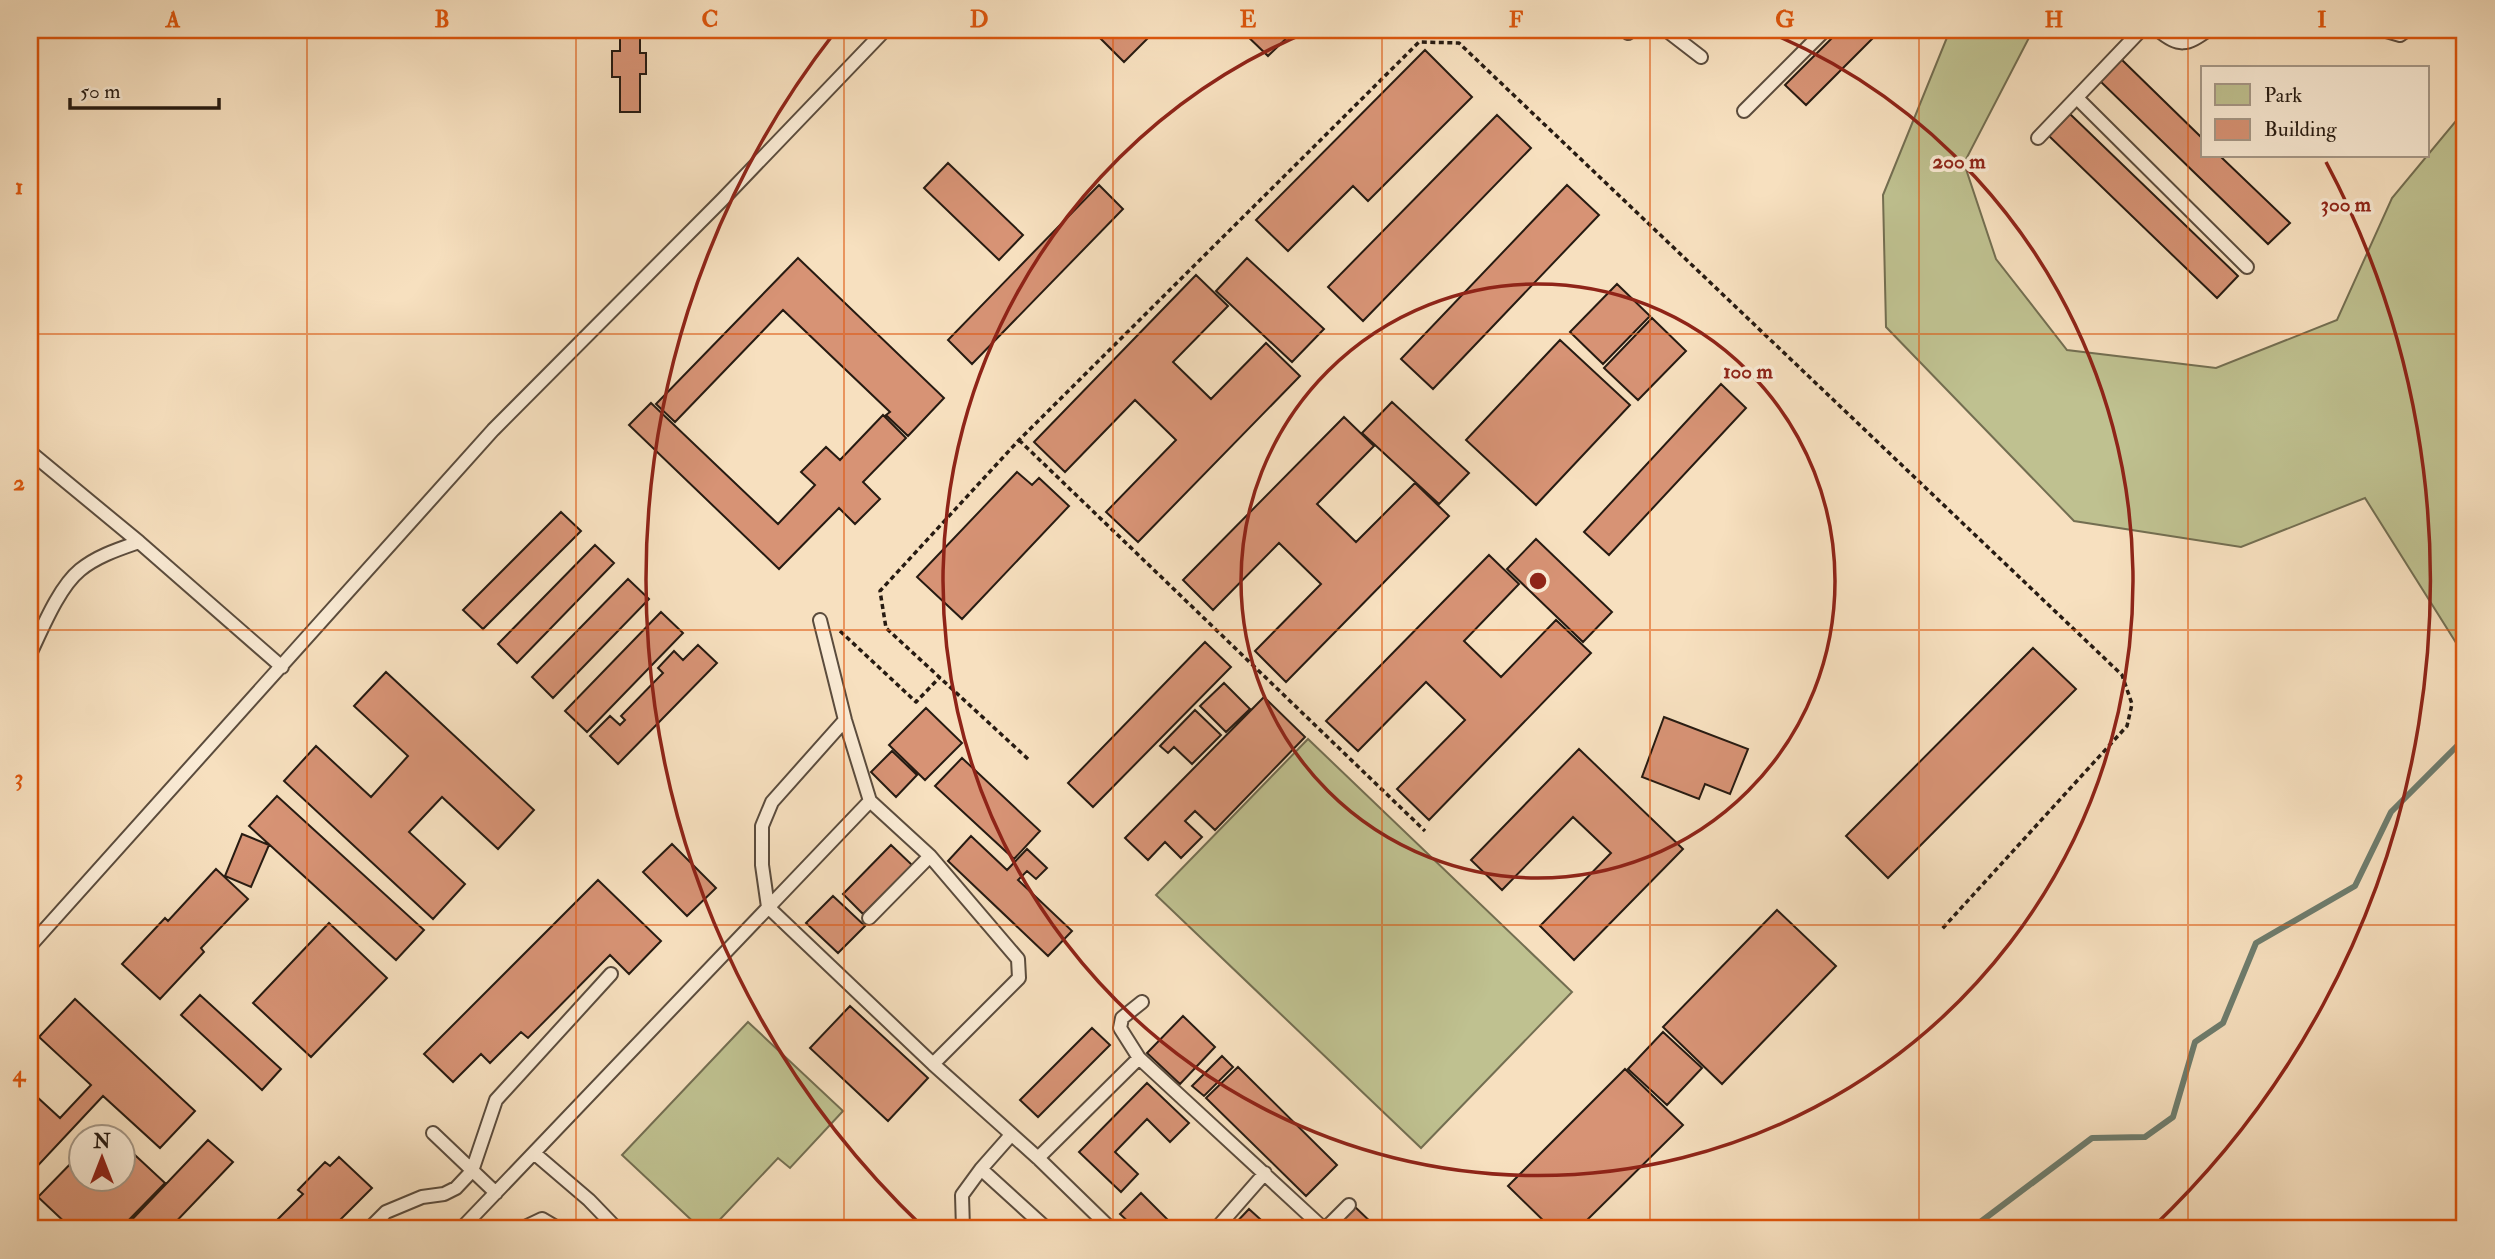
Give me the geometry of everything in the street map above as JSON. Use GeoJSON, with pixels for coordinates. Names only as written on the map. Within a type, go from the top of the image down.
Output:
{"type":"FeatureCollection","features":[{"type":"Feature","properties":{"kind":"lane"},"geometry":{"type":"LineString","coordinates":[[30,946],[493,430],[722,200],[885,30]]}},
{"type":"Feature","properties":{"kind":"lane"},"geometry":{"type":"LineString","coordinates":[[1666,30],[1701,57]]}},
{"type":"Feature","properties":{"kind":"lane"},"geometry":{"type":"LineString","coordinates":[[1744,111],[1825,30]]}},
{"type":"Feature","properties":{"kind":"lane"},"geometry":{"type":"LineString","coordinates":[[2038,138],[2141,30]]}},
{"type":"Feature","properties":{"kind":"lane"},"geometry":{"type":"LineString","coordinates":[[2158,30],[2171,41],[2191,42],[2208,30]]}},
{"type":"Feature","properties":{"kind":"lane"},"geometry":{"type":"LineString","coordinates":[[2383,30],[2400,35],[2407,30]]}},
{"type":"Feature","properties":{"kind":"lane"},"geometry":{"type":"LineString","coordinates":[[2077,98],[2247,267]]}},
{"type":"Feature","properties":{"kind":"lane"},"geometry":{"type":"LineString","coordinates":[[30,452],[139,542],[282,667]]}},
{"type":"Feature","properties":{"kind":"lane"},"geometry":{"type":"LineString","coordinates":[[30,654],[54,604],[79,570],[107,553],[139,542]]}},
{"type":"Feature","properties":{"kind":"lane"},"geometry":{"type":"LineString","coordinates":[[820,620],[845,720],[870,801],[930,856],[1018,959],[1019,978],[933,1064]]}},
{"type":"Feature","properties":{"kind":"lane"},"geometry":{"type":"LineString","coordinates":[[845,720],[772,802],[762,826],[762,865],[768,907],[1111,1229]]}},
{"type":"Feature","properties":{"kind":"lane"},"geometry":{"type":"LineString","coordinates":[[461,1229],[870,801]]}},
{"type":"Feature","properties":{"kind":"lane"},"geometry":{"type":"LineString","coordinates":[[869,918],[930,856]]}},
{"type":"Feature","properties":{"kind":"lane"},"geometry":{"type":"LineString","coordinates":[[369,1229],[386,1212],[399,1205],[422,1197],[444,1194],[456,1188],[472,1171],[496,1100],[611,974]]}},
{"type":"Feature","properties":{"kind":"lane"},"geometry":{"type":"LineString","coordinates":[[1142,1002],[1122,1018],[1120,1028],[1139,1058],[1324,1229],[1349,1205]]}},
{"type":"Feature","properties":{"kind":"lane"},"geometry":{"type":"LineString","coordinates":[[1038,1158],[1139,1058]]}},
{"type":"Feature","properties":{"kind":"lane"},"geometry":{"type":"LineString","coordinates":[[433,1133],[496,1193]]}},
{"type":"Feature","properties":{"kind":"lane"},"geometry":{"type":"LineString","coordinates":[[963,1229],[962,1195],[1011,1135]]}},
{"type":"Feature","properties":{"kind":"lane"},"geometry":{"type":"LineString","coordinates":[[534,1153],[589,1200],[617,1229]]}},
{"type":"Feature","properties":{"kind":"lane"},"geometry":{"type":"LineString","coordinates":[[981,1169],[1047,1229]]}},
{"type":"Feature","properties":{"kind":"lane"},"geometry":{"type":"LineString","coordinates":[[1216,1229],[1265,1173]]}},
{"type":"Feature","properties":{"kind":"lane"},"geometry":{"type":"LineString","coordinates":[[521,1229],[542,1219],[559,1229]]}},
{"type":"Feature","properties":{"kind":"path"},"geometry":{"type":"LineString","coordinates":[[1028,759],[886,628],[880,591],[1019,440],[1419,42],[1459,43],[2122,675],[2132,704],[2127,726],[1942,929]]}},
{"type":"Feature","properties":{"kind":"path"},"geometry":{"type":"LineString","coordinates":[[1019,440],[1425,831]]}},
{"type":"Feature","properties":{"kind":"path"},"geometry":{"type":"LineString","coordinates":[[820,620],[824,616],[916,702],[940,677]]}},
{"type":"Feature","properties":{"kind":"green space"},"geometry":{"type":"Polygon","coordinates":[[[1950,30],[2033,30],[1964,163],[1996,259],[2067,350],[2216,368],[2337,320],[2392,198],[2428,158],[2465,110],[2465,657],[2365,498],[2241,547],[2074,521],[1886,327],[1883,195],[1950,30]]]}},
{"type":"Feature","properties":{"kind":"green space"},"geometry":{"type":"Polygon","coordinates":[[[1308,739],[1572,992],[1421,1148],[1156,895],[1308,739]]]}},
{"type":"Feature","properties":{"kind":"green space"},"geometry":{"type":"Polygon","coordinates":[[[748,1022],[843,1111],[790,1168],[778,1158],[711,1229],[701,1229],[622,1155],[748,1022]]]}},
{"type":"Feature","properties":{"kind":"building"},"geometry":{"type":"Polygon","coordinates":[[[620,30],[640,30],[640,53],[646,53],[646,74],[640,74],[640,112],[620,112],[620,77],[612,77],[612,51],[620,51],[620,30]]]}},
{"type":"Feature","properties":{"kind":"building"},"geometry":{"type":"Polygon","coordinates":[[[1099,30],[1156,30],[1124,62],[1095,33],[1099,30]]]}},
{"type":"Feature","properties":{"kind":"building"},"geometry":{"type":"Polygon","coordinates":[[[1241,30],[1295,30],[1268,56],[1241,30]]]}},
{"type":"Feature","properties":{"kind":"building"},"geometry":{"type":"Polygon","coordinates":[[[1840,30],[1881,30],[1806,105],[1785,85],[1840,30]]]}},
{"type":"Feature","properties":{"kind":"building"},"geometry":{"type":"Polygon","coordinates":[[[1425,50],[1472,97],[1368,201],[1353,186],[1288,251],[1256,220],[1425,50]]]}},
{"type":"Feature","properties":{"kind":"building"},"geometry":{"type":"Polygon","coordinates":[[[2120,58],[2201,137],[2201,158],[2222,158],[2290,223],[2268,244],[2099,80],[2120,58]]]}},
{"type":"Feature","properties":{"kind":"building"},"geometry":{"type":"Polygon","coordinates":[[[2070,114],[2238,276],[2217,298],[2049,136],[2070,114]]]}},
{"type":"Feature","properties":{"kind":"building"},"geometry":{"type":"Polygon","coordinates":[[[1497,115],[1531,148],[1363,321],[1328,287],[1497,115]]]}},
{"type":"Feature","properties":{"kind":"building"},"geometry":{"type":"Polygon","coordinates":[[[948,163],[1023,235],[999,260],[924,188],[948,163]]]}},
{"type":"Feature","properties":{"kind":"building"},"geometry":{"type":"Polygon","coordinates":[[[1099,185],[1123,209],[972,364],[948,340],[1099,185]]]}},
{"type":"Feature","properties":{"kind":"building"},"geometry":{"type":"Polygon","coordinates":[[[1567,185],[1599,215],[1433,389],[1401,359],[1567,185]]]}},
{"type":"Feature","properties":{"kind":"building"},"geometry":{"type":"Polygon","coordinates":[[[798,258],[944,398],[908,436],[886,415],[890,412],[783,310],[675,422],[656,404],[798,258]]]}},
{"type":"Feature","properties":{"kind":"building"},"geometry":{"type":"Polygon","coordinates":[[[1247,258],[1324,329],[1292,362],[1216,291],[1247,258]]]}},
{"type":"Feature","properties":{"kind":"building"},"geometry":{"type":"Polygon","coordinates":[[[1196,275],[1228,306],[1173,362],[1211,399],[1266,343],[1300,376],[1138,542],[1106,512],[1176,440],[1135,400],[1065,472],[1034,442],[1196,275]]]}},
{"type":"Feature","properties":{"kind":"building"},"geometry":{"type":"Polygon","coordinates":[[[1617,284],[1650,316],[1603,364],[1570,332],[1617,284]]]}},
{"type":"Feature","properties":{"kind":"building"},"geometry":{"type":"Polygon","coordinates":[[[1652,318],[1686,351],[1638,400],[1604,368],[1652,318]]]}},
{"type":"Feature","properties":{"kind":"building"},"geometry":{"type":"Polygon","coordinates":[[[1560,340],[1630,405],[1536,505],[1466,440],[1560,340]]]}},
{"type":"Feature","properties":{"kind":"building"},"geometry":{"type":"Polygon","coordinates":[[[1721,384],[1746,408],[1609,555],[1584,532],[1721,384]]]}},
{"type":"Feature","properties":{"kind":"building"},"geometry":{"type":"Polygon","coordinates":[[[1392,402],[1469,473],[1439,504],[1362,433],[1392,402]]]}},
{"type":"Feature","properties":{"kind":"building"},"geometry":{"type":"Polygon","coordinates":[[[651,403],[778,524],[815,485],[801,472],[826,447],[840,460],[883,415],[906,438],[863,482],[880,499],[855,524],[839,508],[779,569],[629,425],[651,403]]]}},
{"type":"Feature","properties":{"kind":"building"},"geometry":{"type":"Polygon","coordinates":[[[1344,417],[1374,446],[1317,504],[1356,542],[1415,483],[1449,516],[1286,682],[1255,651],[1321,584],[1279,543],[1213,610],[1183,580],[1344,417]]]}},
{"type":"Feature","properties":{"kind":"building"},"geometry":{"type":"Polygon","coordinates":[[[1017,472],[1032,485],[1039,478],[1069,506],[962,619],[917,577],[1017,472]]]}},
{"type":"Feature","properties":{"kind":"building"},"geometry":{"type":"Polygon","coordinates":[[[561,512],[581,531],[483,629],[463,610],[561,512]]]}},
{"type":"Feature","properties":{"kind":"building"},"geometry":{"type":"Polygon","coordinates":[[[1536,539],[1612,612],[1583,642],[1507,569],[1536,539]]]}},
{"type":"Feature","properties":{"kind":"building"},"geometry":{"type":"Polygon","coordinates":[[[595,545],[614,563],[517,663],[498,644],[595,545]]]}},
{"type":"Feature","properties":{"kind":"building"},"geometry":{"type":"Polygon","coordinates":[[[1489,555],[1519,584],[1464,641],[1501,677],[1556,620],[1591,653],[1429,820],[1397,789],[1465,720],[1426,682],[1358,751],[1326,721],[1489,555]]]}},
{"type":"Feature","properties":{"kind":"building"},"geometry":{"type":"Polygon","coordinates":[[[628,579],[649,599],[553,698],[532,677],[628,579]]]}},
{"type":"Feature","properties":{"kind":"building"},"geometry":{"type":"Polygon","coordinates":[[[661,612],[683,633],[587,732],[565,711],[661,612]]]}},
{"type":"Feature","properties":{"kind":"building"},"geometry":{"type":"Polygon","coordinates":[[[1205,642],[1231,667],[1093,807],[1068,783],[1205,642]]]}},
{"type":"Feature","properties":{"kind":"building"},"geometry":{"type":"Polygon","coordinates":[[[698,645],[717,663],[618,764],[590,736],[610,716],[620,725],[625,720],[621,716],[663,673],[658,668],[674,651],[683,660],[698,645]]]}},
{"type":"Feature","properties":{"kind":"building"},"geometry":{"type":"Polygon","coordinates":[[[2033,648],[2076,689],[1888,878],[1846,836],[2033,648]]]}},
{"type":"Feature","properties":{"kind":"building"},"geometry":{"type":"Polygon","coordinates":[[[386,672],[534,810],[498,849],[442,797],[409,832],[465,884],[433,919],[284,781],[316,746],[371,797],[408,756],[354,706],[386,672]]]}},
{"type":"Feature","properties":{"kind":"building"},"geometry":{"type":"Polygon","coordinates":[[[1224,683],[1250,709],[1226,732],[1200,706],[1224,683]]]}},
{"type":"Feature","properties":{"kind":"building"},"geometry":{"type":"Polygon","coordinates":[[[1264,697],[1305,737],[1215,830],[1195,811],[1185,821],[1202,837],[1181,858],[1165,842],[1148,860],[1125,838],[1264,697]]]}},
{"type":"Feature","properties":{"kind":"building"},"geometry":{"type":"Polygon","coordinates":[[[926,708],[962,743],[925,780],[889,745],[926,708]]]}},
{"type":"Feature","properties":{"kind":"building"},"geometry":{"type":"Polygon","coordinates":[[[1195,710],[1221,735],[1192,764],[1174,747],[1168,753],[1160,746],[1195,710]]]}},
{"type":"Feature","properties":{"kind":"building"},"geometry":{"type":"Polygon","coordinates":[[[1664,717],[1748,749],[1730,794],[1705,784],[1699,799],[1642,777],[1664,717]]]}},
{"type":"Feature","properties":{"kind":"building"},"geometry":{"type":"Polygon","coordinates":[[[1579,749],[1683,849],[1574,960],[1540,926],[1611,853],[1573,817],[1502,890],[1471,860],[1579,749]]]}},
{"type":"Feature","properties":{"kind":"building"},"geometry":{"type":"Polygon","coordinates":[[[892,751],[917,775],[896,797],[871,772],[892,751]]]}},
{"type":"Feature","properties":{"kind":"building"},"geometry":{"type":"Polygon","coordinates":[[[962,758],[1040,831],[1014,859],[935,786],[962,758]]]}},
{"type":"Feature","properties":{"kind":"building"},"geometry":{"type":"Polygon","coordinates":[[[277,796],[424,930],[396,960],[249,826],[277,796]]]}},
{"type":"Feature","properties":{"kind":"building"},"geometry":{"type":"Polygon","coordinates":[[[242,834],[269,845],[251,887],[225,876],[242,834]]]}},
{"type":"Feature","properties":{"kind":"building"},"geometry":{"type":"Polygon","coordinates":[[[971,836],[1007,870],[1027,849],[1047,868],[1036,879],[1027,871],[1018,880],[1072,931],[1048,956],[948,861],[971,836]]]}},
{"type":"Feature","properties":{"kind":"building"},"geometry":{"type":"Polygon","coordinates":[[[672,844],[716,888],[687,916],[643,872],[672,844]]]}},
{"type":"Feature","properties":{"kind":"building"},"geometry":{"type":"Polygon","coordinates":[[[891,845],[912,865],[863,914],[843,894],[891,845]]]}},
{"type":"Feature","properties":{"kind":"building"},"geometry":{"type":"Polygon","coordinates":[[[216,869],[248,899],[201,948],[204,952],[160,999],[122,964],[165,918],[168,921],[216,869]]]}},
{"type":"Feature","properties":{"kind":"building"},"geometry":{"type":"Polygon","coordinates":[[[598,880],[661,941],[629,974],[610,955],[528,1038],[521,1032],[490,1063],[481,1054],[453,1082],[424,1054],[598,880]]]}},
{"type":"Feature","properties":{"kind":"building"},"geometry":{"type":"Polygon","coordinates":[[[833,896],[865,926],[838,953],[806,923],[833,896]]]}},
{"type":"Feature","properties":{"kind":"building"},"geometry":{"type":"Polygon","coordinates":[[[1777,910],[1836,966],[1722,1084],[1663,1027],[1777,910]]]}},
{"type":"Feature","properties":{"kind":"building"},"geometry":{"type":"Polygon","coordinates":[[[329,923],[387,978],[311,1057],[253,1003],[329,923]]]}},
{"type":"Feature","properties":{"kind":"building"},"geometry":{"type":"Polygon","coordinates":[[[200,995],[281,1069],[262,1090],[181,1015],[200,995]]]}},
{"type":"Feature","properties":{"kind":"building"},"geometry":{"type":"Polygon","coordinates":[[[75,999],[195,1111],[160,1148],[136,1126],[136,1122],[132,1122],[103,1096],[79,1122],[66,1122],[66,1136],[30,1174],[30,1103],[36,1096],[60,1118],[91,1085],[39,1037],[75,999]]]}},
{"type":"Feature","properties":{"kind":"building"},"geometry":{"type":"Polygon","coordinates":[[[850,1006],[928,1078],[888,1121],[810,1048],[850,1006]]]}},
{"type":"Feature","properties":{"kind":"building"},"geometry":{"type":"Polygon","coordinates":[[[1183,1016],[1215,1047],[1180,1084],[1147,1053],[1183,1016]]]}},
{"type":"Feature","properties":{"kind":"building"},"geometry":{"type":"Polygon","coordinates":[[[1092,1028],[1110,1045],[1038,1117],[1020,1100],[1092,1028]]]}},
{"type":"Feature","properties":{"kind":"building"},"geometry":{"type":"Polygon","coordinates":[[[1663,1032],[1702,1068],[1667,1105],[1628,1069],[1663,1032]]]}},
{"type":"Feature","properties":{"kind":"building"},"geometry":{"type":"Polygon","coordinates":[[[1222,1056],[1233,1067],[1204,1096],[1192,1086],[1222,1056]]]}},
{"type":"Feature","properties":{"kind":"building"},"geometry":{"type":"Polygon","coordinates":[[[1238,1067],[1337,1165],[1306,1196],[1206,1098],[1238,1067]]]}},
{"type":"Feature","properties":{"kind":"building"},"geometry":{"type":"Polygon","coordinates":[[[1625,1069],[1683,1125],[1578,1229],[1552,1229],[1508,1186],[1625,1069]]]}},
{"type":"Feature","properties":{"kind":"building"},"geometry":{"type":"Polygon","coordinates":[[[1147,1083],[1189,1123],[1170,1142],[1147,1119],[1115,1152],[1138,1174],[1121,1192],[1079,1152],[1147,1083]]]}},
{"type":"Feature","properties":{"kind":"building"},"geometry":{"type":"Polygon","coordinates":[[[208,1140],[233,1162],[169,1229],[123,1229],[208,1140]]]}},
{"type":"Feature","properties":{"kind":"building"},"geometry":{"type":"Polygon","coordinates":[[[136,1156],[165,1183],[120,1229],[72,1229],[38,1197],[66,1168],[66,1192],[136,1192],[136,1156]]]}},
{"type":"Feature","properties":{"kind":"building"},"geometry":{"type":"Polygon","coordinates":[[[339,1157],[372,1188],[331,1229],[278,1229],[273,1224],[303,1194],[298,1190],[325,1162],[330,1166],[339,1157]]]}},
{"type":"Feature","properties":{"kind":"building"},"geometry":{"type":"Polygon","coordinates":[[[1141,1193],[1176,1228],[1136,1229],[1120,1214],[1141,1193]]]}},
{"type":"Feature","properties":{"kind":"building"},"geometry":{"type":"Polygon","coordinates":[[[1352,1204],[1378,1229],[1327,1229],[1352,1204]]]}},
{"type":"Feature","properties":{"kind":"building"},"geometry":{"type":"Polygon","coordinates":[[[1249,1209],[1271,1229],[1230,1229],[1249,1209]]]}},
{"type":"Feature","properties":{"kind":"building"},"geometry":{"type":"Polygon","coordinates":[[[30,1213],[47,1229],[30,1229],[30,1213]]]}},
{"type":"Feature","properties":{"kind":"waterway"},"geometry":{"type":"LineString","coordinates":[[1971,1229],[2092,1138],[2145,1137],[2173,1117],[2195,1042],[2223,1023],[2256,943],[2355,886],[2391,812],[2465,738]]}}]}
